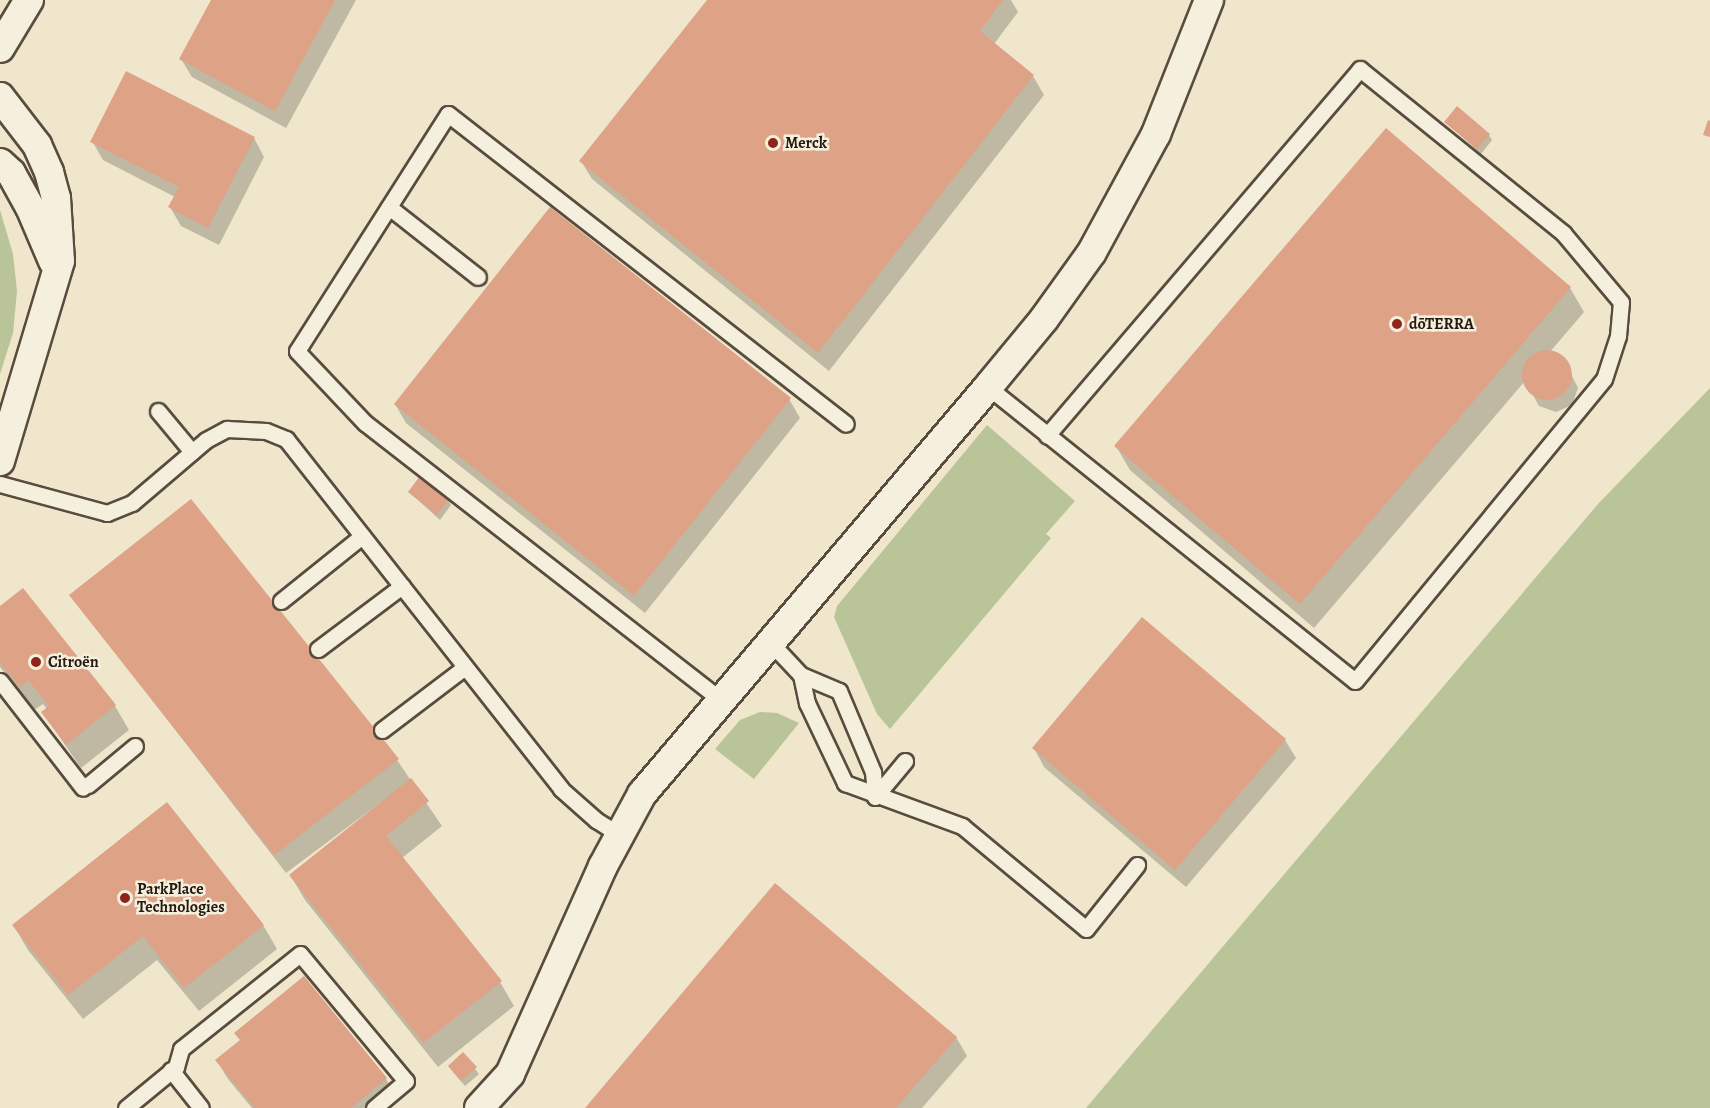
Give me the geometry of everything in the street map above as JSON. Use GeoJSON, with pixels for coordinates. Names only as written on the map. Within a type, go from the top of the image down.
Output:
{"type":"FeatureCollection","features":[{"type":"Feature","properties":{"kind":"street"},"geometry":{"type":"LineString","coordinates":[[0,48],[29,0]]}},
{"type":"Feature","properties":{"kind":"street"},"geometry":{"type":"LineString","coordinates":[[478,1108],[510,1074],[620,835],[642,794],[1044,320],[1092,252],[1156,134],[1209,0]]}},
{"type":"Feature","properties":{"kind":"street"},"geometry":{"type":"LineString","coordinates":[[0,97],[37,145],[49,172],[59,226],[57,272],[0,461]]}},
{"type":"Feature","properties":{"kind":"street"},"geometry":{"type":"LineString","coordinates":[[0,163],[11,173],[30,207],[57,272]]}},
{"type":"Feature","properties":{"kind":"lane"},"geometry":{"type":"LineString","coordinates":[[988,387],[1047,435],[1355,681],[1604,379],[1618,336],[1621,302],[1563,233],[1360,69],[1047,435]]}},
{"type":"Feature","properties":{"kind":"lane"},"geometry":{"type":"LineString","coordinates":[[721,700],[365,423],[297,351],[448,114],[846,424]]}},
{"type":"Feature","properties":{"kind":"lane"},"geometry":{"type":"LineString","coordinates":[[389,207],[478,277]]}},
{"type":"Feature","properties":{"kind":"lane"},"geometry":{"type":"LineString","coordinates":[[158,411],[192,452]]}},
{"type":"Feature","properties":{"kind":"lane"},"geometry":{"type":"LineString","coordinates":[[0,484],[107,513],[132,503],[192,452],[227,429],[266,430],[286,439],[561,789],[596,820],[620,835]]}},
{"type":"Feature","properties":{"kind":"lane"},"geometry":{"type":"LineString","coordinates":[[281,601],[362,536]]}},
{"type":"Feature","properties":{"kind":"lane"},"geometry":{"type":"LineString","coordinates":[[318,649],[402,586]]}},
{"type":"Feature","properties":{"kind":"lane"},"geometry":{"type":"LineString","coordinates":[[770,642],[801,675],[839,691],[873,772],[875,797]]}},
{"type":"Feature","properties":{"kind":"lane"},"geometry":{"type":"LineString","coordinates":[[382,730],[465,667]]}},
{"type":"Feature","properties":{"kind":"lane"},"geometry":{"type":"LineString","coordinates":[[801,675],[807,703],[844,783],[875,797],[962,826],[1086,929],[1137,865]]}},
{"type":"Feature","properties":{"kind":"lane"},"geometry":{"type":"LineString","coordinates":[[0,681],[30,730],[86,786],[135,746]]}},
{"type":"Feature","properties":{"kind":"lane"},"geometry":{"type":"LineString","coordinates":[[875,797],[905,761]]}},
{"type":"Feature","properties":{"kind":"lane"},"geometry":{"type":"LineString","coordinates":[[126,1108],[171,1071],[181,1049],[300,954],[406,1081],[374,1108]]}},
{"type":"Feature","properties":{"kind":"lane"},"geometry":{"type":"LineString","coordinates":[[171,1071],[201,1108]]}},
{"type":"Feature","properties":{"kind":"green space"},"geometry":{"type":"Polygon","coordinates":[[[0,210],[13,254],[17,291],[13,333],[0,374],[0,210]]]}},
{"type":"Feature","properties":{"kind":"green space"},"geometry":{"type":"Polygon","coordinates":[[[1710,388],[1710,1108],[1086,1108],[1598,504],[1710,388]]]}},
{"type":"Feature","properties":{"kind":"green space"},"geometry":{"type":"Polygon","coordinates":[[[987,425],[1075,501],[1046,534],[1051,538],[890,729],[877,714],[834,617],[837,606],[987,425]]]}},
{"type":"Feature","properties":{"kind":"green space"},"geometry":{"type":"Polygon","coordinates":[[[760,712],[777,713],[799,723],[754,779],[715,749],[740,720],[760,712]]]}},
{"type":"Feature","properties":{"kind":"building"},"geometry":{"type":"Polygon","coordinates":[[[211,0],[335,0],[275,111],[179,59],[211,0]]]}},
{"type":"Feature","properties":{"kind":"building"},"geometry":{"type":"Polygon","coordinates":[[[707,0],[1003,0],[980,31],[1034,75],[818,353],[579,161],[707,0]]]}},
{"type":"Feature","properties":{"kind":"building"},"geometry":{"type":"Polygon","coordinates":[[[126,71],[255,137],[208,228],[168,207],[179,187],[90,142],[126,71]]]}},
{"type":"Feature","properties":{"kind":"building"},"geometry":{"type":"Polygon","coordinates":[[[1457,106],[1490,134],[1477,149],[1444,122],[1457,106]]]}},
{"type":"Feature","properties":{"kind":"building"},"geometry":{"type":"Polygon","coordinates":[[[1708,120],[1710,121],[1710,137],[1703,135],[1708,120]]]}},
{"type":"Feature","properties":{"kind":"building"},"geometry":{"type":"Polygon","coordinates":[[[1386,128],[1571,287],[1300,604],[1114,446],[1386,128]]]}},
{"type":"Feature","properties":{"kind":"building"},"geometry":{"type":"Polygon","coordinates":[[[550,207],[791,398],[634,596],[394,404],[550,207]]]}},
{"type":"Feature","properties":{"kind":"building"},"geometry":{"type":"Polygon","coordinates":[[[1547,350],[1565,357],[1572,375],[1565,393],[1547,400],[1529,393],[1522,375],[1529,357],[1547,350]]]}},
{"type":"Feature","properties":{"kind":"building"},"geometry":{"type":"Polygon","coordinates":[[[420,476],[449,499],[437,515],[408,492],[420,476]]]}},
{"type":"Feature","properties":{"kind":"building"},"geometry":{"type":"Polygon","coordinates":[[[191,499],[399,759],[274,855],[69,595],[191,499]]]}},
{"type":"Feature","properties":{"kind":"building"},"geometry":{"type":"Polygon","coordinates":[[[23,588],[116,705],[66,745],[41,712],[49,706],[28,680],[20,687],[0,663],[0,606],[23,588]]]}},
{"type":"Feature","properties":{"kind":"building"},"geometry":{"type":"Polygon","coordinates":[[[1142,617],[1286,739],[1175,870],[1032,748],[1142,617]]]}},
{"type":"Feature","properties":{"kind":"building"},"geometry":{"type":"Polygon","coordinates":[[[411,778],[429,801],[386,836],[502,981],[423,1043],[289,875],[411,778]]]}},
{"type":"Feature","properties":{"kind":"building"},"geometry":{"type":"Polygon","coordinates":[[[167,802],[264,925],[184,988],[143,936],[68,995],[12,925],[167,802]]]}},
{"type":"Feature","properties":{"kind":"building"},"geometry":{"type":"Polygon","coordinates":[[[775,883],[957,1037],[896,1108],[585,1108],[775,883]]]}},
{"type":"Feature","properties":{"kind":"building"},"geometry":{"type":"Polygon","coordinates":[[[304,976],[387,1078],[351,1108],[255,1108],[215,1060],[240,1040],[234,1033],[304,976]]]}},
{"type":"Feature","properties":{"kind":"building"},"geometry":{"type":"Polygon","coordinates":[[[463,1052],[477,1067],[461,1081],[448,1066],[463,1052]]]}},
{"type":"Feature","properties":{"kind":"place","name":"Merck"},"geometry":{"type":"Point","coordinates":[773,143]}},
{"type":"Feature","properties":{"kind":"place","name":"dōTERRA"},"geometry":{"type":"Point","coordinates":[1397,324]}},
{"type":"Feature","properties":{"kind":"place","name":"Citroën"},"geometry":{"type":"Point","coordinates":[36,662]}},
{"type":"Feature","properties":{"kind":"place","name":"ParkPlace Technologies"},"geometry":{"type":"Point","coordinates":[125,898]}}]}
